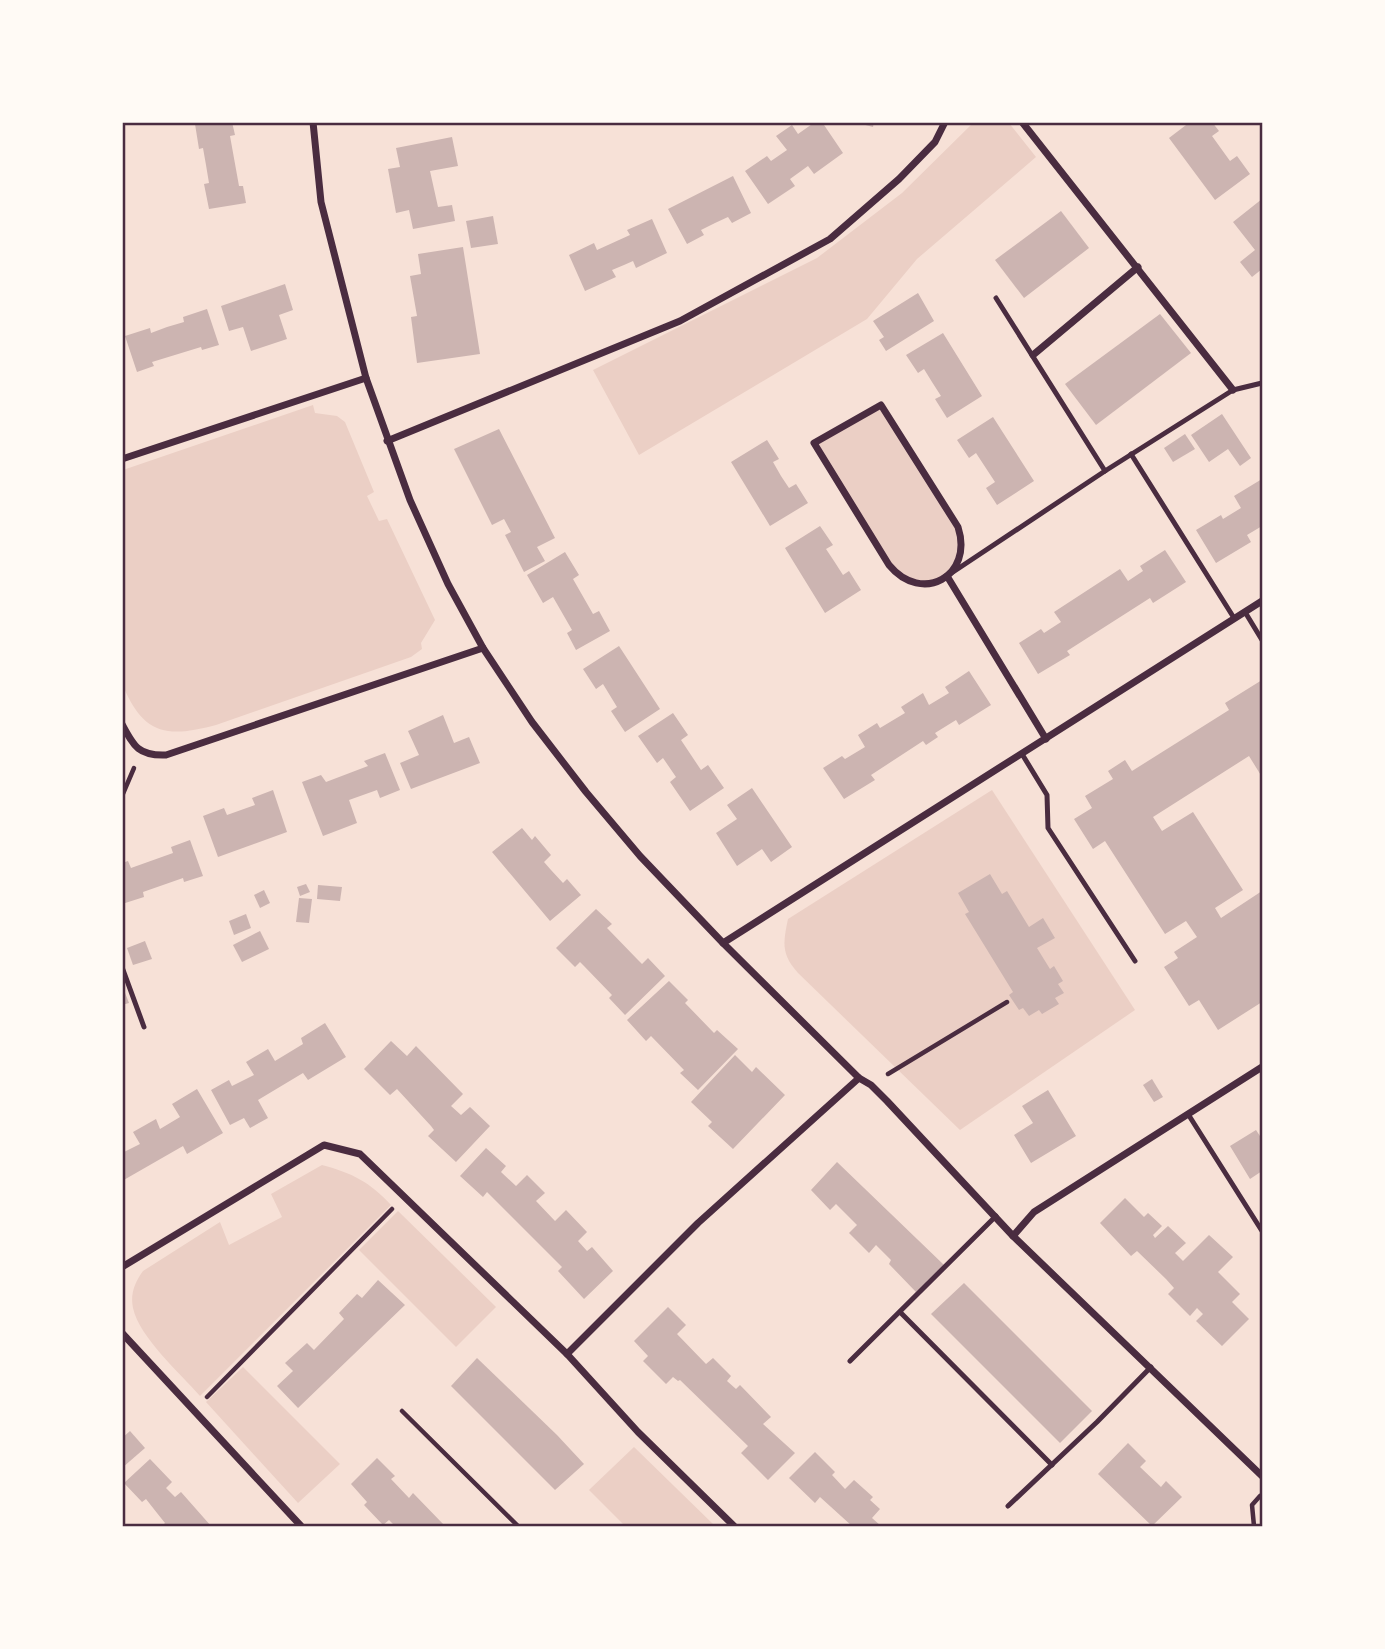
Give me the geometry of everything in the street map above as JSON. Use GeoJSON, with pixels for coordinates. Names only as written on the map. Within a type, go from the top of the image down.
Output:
{"type":"FeatureCollection","features":[{"type":"Feature","properties":{"kind":"street"},"geometry":{"type":"LineString","coordinates":[[313,122],[321,202],[366,379],[387,441],[448,583],[482,648],[532,722],[586,792],[651,867],[723,943],[859,1078],[871,1084],[1013,1236],[1262,1476]]}},
{"type":"Feature","properties":{"kind":"street"},"geometry":{"type":"LineString","coordinates":[[387,441],[680,321],[830,239],[908,170],[935,142],[945,122]]}},
{"type":"Feature","properties":{"kind":"street"},"geometry":{"type":"LineString","coordinates":[[1022,122],[1233,390]]}},
{"type":"Feature","properties":{"kind":"street"},"geometry":{"type":"LineString","coordinates":[[1032,355],[1138,267]]}},
{"type":"Feature","properties":{"kind":"street"},"geometry":{"type":"LineString","coordinates":[[122,459],[366,379]]}},
{"type":"Feature","properties":{"kind":"street"},"geometry":{"type":"LineString","coordinates":[[881,405],[958,527],[962,554],[957,566],[947,576],[924,585],[910,583],[898,576],[814,443],[881,405]]}},
{"type":"Feature","properties":{"kind":"street"},"geometry":{"type":"LineString","coordinates":[[947,576],[1046,739]]}},
{"type":"Feature","properties":{"kind":"street"},"geometry":{"type":"LineString","coordinates":[[723,943],[1262,601]]}},
{"type":"Feature","properties":{"kind":"street"},"geometry":{"type":"LineString","coordinates":[[122,724],[141,751],[151,755],[166,755],[482,648]]}},
{"type":"Feature","properties":{"kind":"street"},"geometry":{"type":"LineString","coordinates":[[1013,1236],[1034,1212],[1262,1067]]}},
{"type":"Feature","properties":{"kind":"street"},"geometry":{"type":"LineString","coordinates":[[567,1354],[698,1223],[859,1078]]}},
{"type":"Feature","properties":{"kind":"street"},"geometry":{"type":"LineString","coordinates":[[122,1267],[324,1145],[360,1154],[567,1354],[638,1432],[734,1527]]}},
{"type":"Feature","properties":{"kind":"street"},"geometry":{"type":"LineString","coordinates":[[122,1333],[301,1527]]}},
{"type":"Feature","properties":{"kind":"lane"},"geometry":{"type":"LineString","coordinates":[[996,298],[1105,471]]}},
{"type":"Feature","properties":{"kind":"lane"},"geometry":{"type":"LineString","coordinates":[[947,576],[1233,390],[1262,383]]}},
{"type":"Feature","properties":{"kind":"lane"},"geometry":{"type":"LineString","coordinates":[[1131,454],[1234,618]]}},
{"type":"Feature","properties":{"kind":"lane"},"geometry":{"type":"LineString","coordinates":[[1245,612],[1262,640]]}},
{"type":"Feature","properties":{"kind":"lane"},"geometry":{"type":"LineString","coordinates":[[1022,754],[1046,795],[1048,828],[1135,961]]}},
{"type":"Feature","properties":{"kind":"lane"},"geometry":{"type":"LineString","coordinates":[[122,967],[145,1027]]}},
{"type":"Feature","properties":{"kind":"lane"},"geometry":{"type":"LineString","coordinates":[[1188,1114],[1262,1231]]}},
{"type":"Feature","properties":{"kind":"lane"},"geometry":{"type":"LineString","coordinates":[[849,1362],[996,1216]]}},
{"type":"Feature","properties":{"kind":"lane"},"geometry":{"type":"LineString","coordinates":[[900,1311],[1052,1465]]}},
{"type":"Feature","properties":{"kind":"lane"},"geometry":{"type":"LineString","coordinates":[[1008,1506],[1151,1367]]}},
{"type":"Feature","properties":{"kind":"path"},"geometry":{"type":"LineString","coordinates":[[122,796],[141,751]]}},
{"type":"Feature","properties":{"kind":"path"},"geometry":{"type":"LineString","coordinates":[[871,1084],[1007,1002]]}},
{"type":"Feature","properties":{"kind":"path"},"geometry":{"type":"LineString","coordinates":[[194,1410],[403,1197]]}},
{"type":"Feature","properties":{"kind":"path"},"geometry":{"type":"LineString","coordinates":[[402,1412],[518,1527]]}},
{"type":"Feature","properties":{"kind":"path"},"geometry":{"type":"LineString","coordinates":[[1254,1527],[1252,1505],[1262,1493]]}},
{"type":"Feature","properties":{"kind":"shaded area"},"geometry":{"type":"Polygon","coordinates":[[[974,122],[1009,123],[1036,157],[917,259],[867,319],[639,455],[593,370],[817,258],[902,193],[974,122]]]}},
{"type":"Feature","properties":{"kind":"shaded area"},"geometry":{"type":"Polygon","coordinates":[[[313,405],[315,413],[337,416],[345,422],[374,492],[367,496],[379,521],[387,519],[435,620],[421,643],[422,649],[411,657],[216,725],[184,731],[159,729],[140,715],[123,686],[123,470],[313,405]]]}},
{"type":"Feature","properties":{"kind":"shaded area"},"geometry":{"type":"Polygon","coordinates":[[[881,405],[958,527],[962,554],[947,576],[924,585],[898,576],[814,443],[881,405]]]}},
{"type":"Feature","properties":{"kind":"shaded area"},"geometry":{"type":"Polygon","coordinates":[[[992,790],[1135,1010],[960,1130],[798,973],[786,954],[785,935],[788,919],[992,790]]]}},
{"type":"Feature","properties":{"kind":"shaded area"},"geometry":{"type":"Polygon","coordinates":[[[322,1165],[360,1179],[391,1205],[200,1396],[143,1331],[133,1308],[132,1298],[138,1279],[143,1271],[220,1222],[229,1245],[282,1217],[271,1194],[322,1165]]]}},
{"type":"Feature","properties":{"kind":"shaded area"},"geometry":{"type":"Polygon","coordinates":[[[398,1211],[496,1307],[456,1347],[359,1250],[398,1211]]]}},
{"type":"Feature","properties":{"kind":"shaded area"},"geometry":{"type":"Polygon","coordinates":[[[243,1367],[340,1464],[298,1503],[206,1402],[243,1367]]]}},
{"type":"Feature","properties":{"kind":"shaded area"},"geometry":{"type":"Polygon","coordinates":[[[634,1447],[715,1526],[625,1526],[589,1490],[634,1447]]]}},
{"type":"Feature","properties":{"kind":"building"},"geometry":{"type":"Polygon","coordinates":[[[232,122],[235,135],[230,136],[239,186],[243,186],[246,203],[209,209],[204,184],[209,183],[203,148],[199,149],[195,124],[232,122]]]}},
{"type":"Feature","properties":{"kind":"building"},"geometry":{"type":"Polygon","coordinates":[[[815,122],[822,122],[843,153],[814,174],[808,166],[790,179],[795,186],[768,204],[745,171],[767,156],[771,161],[787,150],[776,136],[792,125],[798,134],[815,122]]]}},
{"type":"Feature","properties":{"kind":"building"},"geometry":{"type":"Polygon","coordinates":[[[854,122],[874,122],[873,127],[854,122]]]}},
{"type":"Feature","properties":{"kind":"building"},"geometry":{"type":"Polygon","coordinates":[[[1190,122],[1212,122],[1219,131],[1212,136],[1230,161],[1237,156],[1250,174],[1215,200],[1169,138],[1190,122]]]}},
{"type":"Feature","properties":{"kind":"building"},"geometry":{"type":"Polygon","coordinates":[[[452,137],[458,166],[430,171],[438,207],[452,205],[455,221],[413,229],[409,210],[396,213],[388,169],[400,167],[396,148],[452,137]]]}},
{"type":"Feature","properties":{"kind":"building"},"geometry":{"type":"Polygon","coordinates":[[[733,176],[751,213],[732,223],[728,217],[715,223],[701,230],[704,235],[687,244],[668,209],[733,176]]]}},
{"type":"Feature","properties":{"kind":"building"},"geometry":{"type":"Polygon","coordinates":[[[1262,199],[1262,269],[1252,277],[1240,262],[1255,250],[1233,222],[1262,199]]]}},
{"type":"Feature","properties":{"kind":"building"},"geometry":{"type":"Polygon","coordinates":[[[1061,211],[1089,248],[1024,298],[995,260],[1061,211]]]}},
{"type":"Feature","properties":{"kind":"building"},"geometry":{"type":"Polygon","coordinates":[[[493,216],[498,244],[471,248],[466,221],[493,216]]]}},
{"type":"Feature","properties":{"kind":"building"},"geometry":{"type":"Polygon","coordinates":[[[652,219],[667,253],[636,268],[633,261],[612,270],[616,277],[585,291],[569,255],[594,243],[597,250],[630,235],[627,230],[652,219]]]}},
{"type":"Feature","properties":{"kind":"building"},"geometry":{"type":"Polygon","coordinates":[[[463,247],[480,354],[417,363],[411,317],[417,316],[410,276],[421,274],[418,254],[463,247]]]}},
{"type":"Feature","properties":{"kind":"building"},"geometry":{"type":"Polygon","coordinates":[[[285,284],[293,310],[279,315],[287,339],[251,351],[243,327],[229,331],[221,306],[285,284]]]}},
{"type":"Feature","properties":{"kind":"building"},"geometry":{"type":"Polygon","coordinates":[[[918,293],[934,321],[886,351],[879,340],[884,337],[873,321],[918,293]]]}},
{"type":"Feature","properties":{"kind":"building"},"geometry":{"type":"Polygon","coordinates":[[[207,309],[219,345],[202,350],[201,347],[152,362],[154,366],[137,372],[125,336],[150,328],[151,333],[184,322],[183,317],[207,309]]]}},
{"type":"Feature","properties":{"kind":"building"},"geometry":{"type":"Polygon","coordinates":[[[1160,314],[1191,353],[1096,425],[1065,384],[1160,314]]]}},
{"type":"Feature","properties":{"kind":"building"},"geometry":{"type":"Polygon","coordinates":[[[943,333],[982,396],[947,418],[935,399],[941,396],[924,369],[918,373],[906,355],[943,333]]]}},
{"type":"Feature","properties":{"kind":"building"},"geometry":{"type":"Polygon","coordinates":[[[1222,414],[1251,458],[1240,466],[1228,449],[1209,462],[1191,435],[1222,414]]]}},
{"type":"Feature","properties":{"kind":"building"},"geometry":{"type":"Polygon","coordinates":[[[993,417],[1034,481],[997,505],[986,488],[995,482],[976,453],[969,458],[957,440],[993,417]]]}},
{"type":"Feature","properties":{"kind":"building"},"geometry":{"type":"Polygon","coordinates":[[[499,429],[555,538],[537,547],[545,561],[524,572],[505,535],[511,532],[504,519],[492,525],[454,449],[499,429]]]}},
{"type":"Feature","properties":{"kind":"building"},"geometry":{"type":"Polygon","coordinates":[[[1185,434],[1195,449],[1173,462],[1164,448],[1185,434]]]}},
{"type":"Feature","properties":{"kind":"building"},"geometry":{"type":"Polygon","coordinates":[[[767,440],[779,459],[773,462],[781,476],[789,488],[796,484],[808,503],[770,526],[731,462],[767,440]]]}},
{"type":"Feature","properties":{"kind":"building"},"geometry":{"type":"Polygon","coordinates":[[[1262,479],[1262,526],[1247,535],[1251,542],[1216,563],[1196,530],[1221,515],[1223,519],[1241,508],[1234,496],[1262,479]]]}},
{"type":"Feature","properties":{"kind":"building"},"geometry":{"type":"Polygon","coordinates":[[[820,526],[833,545],[826,549],[843,575],[849,571],[861,590],[825,613],[785,548],[820,526]]]}},
{"type":"Feature","properties":{"kind":"building"},"geometry":{"type":"Polygon","coordinates":[[[1165,550],[1186,582],[1153,603],[1150,598],[1067,651],[1070,655],[1038,674],[1019,643],[1041,629],[1044,633],[1061,622],[1054,612],[1120,569],[1128,581],[1143,571],[1140,566],[1165,550]]]}},
{"type":"Feature","properties":{"kind":"building"},"geometry":{"type":"Polygon","coordinates":[[[565,552],[579,575],[573,579],[593,614],[599,611],[610,631],[576,650],[567,633],[572,630],[553,597],[543,603],[527,575],[565,552]]]}},
{"type":"Feature","properties":{"kind":"building"},"geometry":{"type":"Polygon","coordinates":[[[619,646],[660,709],[625,732],[611,711],[617,707],[603,684],[596,689],[583,669],[619,646]]]}},
{"type":"Feature","properties":{"kind":"building"},"geometry":{"type":"Polygon","coordinates":[[[969,671],[991,705],[959,725],[956,720],[935,733],[938,737],[926,745],[923,741],[871,775],[875,780],[844,799],[823,768],[842,756],[845,759],[865,747],[858,735],[877,723],[880,728],[905,713],[901,707],[923,693],[929,705],[949,693],[945,687],[969,671]]]}},
{"type":"Feature","properties":{"kind":"building"},"geometry":{"type":"Polygon","coordinates":[[[1262,680],[1262,777],[1249,756],[1153,817],[1162,831],[1193,812],[1243,890],[1215,908],[1221,918],[1262,891],[1262,1002],[1218,1030],[1199,1000],[1189,1006],[1164,967],[1178,958],[1174,952],[1197,937],[1186,921],[1165,934],[1105,841],[1093,849],[1074,819],[1092,808],[1085,796],[1113,779],[1108,771],[1125,760],[1132,771],[1229,710],[1225,703],[1262,680]]]}},
{"type":"Feature","properties":{"kind":"building"},"geometry":{"type":"Polygon","coordinates":[[[673,713],[688,735],[681,740],[701,770],[708,765],[724,788],[690,811],[670,782],[676,777],[663,758],[657,763],[638,736],[673,713]]]}},
{"type":"Feature","properties":{"kind":"building"},"geometry":{"type":"Polygon","coordinates":[[[443,715],[454,743],[469,737],[480,763],[411,789],[400,763],[419,755],[408,731],[443,715]]]}},
{"type":"Feature","properties":{"kind":"building"},"geometry":{"type":"Polygon","coordinates":[[[385,753],[400,790],[380,798],[377,790],[349,800],[357,823],[323,836],[302,782],[321,775],[326,782],[368,766],[364,761],[385,753]]]}},
{"type":"Feature","properties":{"kind":"building"},"geometry":{"type":"Polygon","coordinates":[[[752,788],[792,847],[771,862],[762,849],[737,866],[716,833],[737,819],[727,805],[752,788]]]}},
{"type":"Feature","properties":{"kind":"building"},"geometry":{"type":"Polygon","coordinates":[[[273,790],[287,832],[218,857],[203,816],[224,808],[227,815],[255,805],[252,798],[273,790]]]}},
{"type":"Feature","properties":{"kind":"building"},"geometry":{"type":"Polygon","coordinates":[[[522,828],[532,840],[535,836],[551,855],[544,862],[551,870],[563,883],[567,879],[581,895],[550,921],[492,852],[522,828]]]}},
{"type":"Feature","properties":{"kind":"building"},"geometry":{"type":"Polygon","coordinates":[[[190,840],[203,876],[184,882],[183,878],[143,892],[144,897],[122,904],[122,863],[128,861],[131,868],[173,853],[171,847],[190,840]]]}},
{"type":"Feature","properties":{"kind":"building"},"geometry":{"type":"Polygon","coordinates":[[[990,874],[1002,894],[1007,891],[1029,927],[1043,918],[1055,938],[1037,948],[1050,969],[1054,966],[1063,981],[1058,984],[1064,993],[1055,998],[1059,1004],[1042,1014],[1039,1010],[1029,1016],[1023,1008],[1019,1010],[1009,995],[1013,992],[965,914],[969,912],[958,893],[990,874]]]}},
{"type":"Feature","properties":{"kind":"building"},"geometry":{"type":"Polygon","coordinates":[[[306,884],[310,892],[300,896],[297,887],[306,884]]]}},
{"type":"Feature","properties":{"kind":"building"},"geometry":{"type":"Polygon","coordinates":[[[318,885],[342,887],[340,901],[317,899],[318,885]]]}},
{"type":"Feature","properties":{"kind":"building"},"geometry":{"type":"Polygon","coordinates":[[[264,890],[270,903],[260,908],[254,895],[264,890]]]}},
{"type":"Feature","properties":{"kind":"building"},"geometry":{"type":"Polygon","coordinates":[[[299,898],[312,899],[309,923],[296,922],[299,898]]]}},
{"type":"Feature","properties":{"kind":"building"},"geometry":{"type":"Polygon","coordinates":[[[596,909],[612,924],[607,928],[642,964],[648,958],[665,976],[625,1015],[609,998],[612,995],[580,962],[575,967],[556,948],[596,909]]]}},
{"type":"Feature","properties":{"kind":"building"},"geometry":{"type":"Polygon","coordinates":[[[246,914],[251,928],[234,935],[229,921],[246,914]]]}},
{"type":"Feature","properties":{"kind":"building"},"geometry":{"type":"Polygon","coordinates":[[[260,931],[269,949],[242,962],[233,945],[260,931]]]}},
{"type":"Feature","properties":{"kind":"building"},"geometry":{"type":"Polygon","coordinates":[[[145,941],[152,959],[133,965],[127,948],[145,941]]]}},
{"type":"Feature","properties":{"kind":"building"},"geometry":{"type":"Polygon","coordinates":[[[669,981],[688,1000],[685,1003],[714,1033],[717,1030],[738,1049],[698,1090],[680,1073],[684,1070],[651,1036],[646,1041],[627,1020],[669,981]]]}},
{"type":"Feature","properties":{"kind":"building"},"geometry":{"type":"Polygon","coordinates":[[[122,985],[129,1003],[122,1005],[122,985]]]}},
{"type":"Feature","properties":{"kind":"building"},"geometry":{"type":"Polygon","coordinates":[[[325,1023],[346,1057],[308,1080],[303,1073],[258,1100],[268,1118],[250,1128],[244,1118],[230,1125],[211,1090],[229,1080],[232,1086],[254,1075],[246,1062],[268,1049],[275,1061],[303,1044],[301,1038],[325,1023]]]}},
{"type":"Feature","properties":{"kind":"building"},"geometry":{"type":"Polygon","coordinates":[[[391,1041],[407,1056],[416,1046],[463,1094],[451,1106],[461,1115],[470,1107],[490,1126],[456,1162],[428,1136],[434,1130],[397,1089],[390,1095],[364,1069],[391,1041]]]}},
{"type":"Feature","properties":{"kind":"building"},"geometry":{"type":"Polygon","coordinates":[[[735,1055],[752,1072],[756,1067],[785,1095],[733,1149],[708,1126],[712,1122],[691,1102],[735,1055]]]}},
{"type":"Feature","properties":{"kind":"building"},"geometry":{"type":"Polygon","coordinates":[[[1152,1079],[1163,1097],[1154,1102],[1143,1085],[1152,1079]]]}},
{"type":"Feature","properties":{"kind":"building"},"geometry":{"type":"Polygon","coordinates":[[[197,1089],[223,1133],[187,1154],[183,1146],[122,1181],[122,1153],[140,1144],[133,1132],[156,1119],[160,1129],[180,1117],[172,1104],[197,1089]]]}},
{"type":"Feature","properties":{"kind":"building"},"geometry":{"type":"Polygon","coordinates":[[[1048,1090],[1076,1136],[1031,1163],[1014,1135],[1033,1123],[1022,1106],[1048,1090]]]}},
{"type":"Feature","properties":{"kind":"building"},"geometry":{"type":"Polygon","coordinates":[[[1256,1130],[1260,1136],[1262,1134],[1262,1171],[1250,1179],[1230,1146],[1256,1130]]]}},
{"type":"Feature","properties":{"kind":"building"},"geometry":{"type":"Polygon","coordinates":[[[486,1148],[506,1166],[501,1172],[516,1186],[527,1175],[545,1193],[536,1201],[555,1221],[566,1210],[587,1232],[578,1241],[587,1251],[592,1247],[613,1271],[584,1299],[558,1271],[562,1267],[487,1192],[483,1197],[460,1176],[486,1148]]]}},
{"type":"Feature","properties":{"kind":"building"},"geometry":{"type":"Polygon","coordinates":[[[837,1162],[944,1265],[916,1292],[889,1264],[891,1260],[876,1245],[869,1253],[849,1233],[857,1225],[836,1204],[830,1210],[811,1190],[837,1162]]]}},
{"type":"Feature","properties":{"kind":"building"},"geometry":{"type":"Polygon","coordinates":[[[1125,1198],[1144,1217],[1148,1213],[1162,1226],[1153,1235],[1155,1238],[1168,1226],[1186,1243],[1175,1253],[1183,1261],[1209,1235],[1233,1257],[1218,1272],[1240,1294],[1232,1302],[1249,1319],[1222,1346],[1196,1321],[1203,1314],[1197,1308],[1190,1316],[1168,1294],[1174,1288],[1166,1279],[1137,1251],[1131,1256],[1100,1223],[1125,1198]]]}},
{"type":"Feature","properties":{"kind":"building"},"geometry":{"type":"Polygon","coordinates":[[[378,1280],[405,1305],[298,1408],[277,1386],[293,1371],[285,1363],[307,1343],[314,1350],[344,1319],[339,1313],[357,1294],[362,1298],[378,1280]]]}},
{"type":"Feature","properties":{"kind":"building"},"geometry":{"type":"Polygon","coordinates":[[[964,1283],[1092,1411],[1060,1443],[931,1314],[964,1283]]]}},
{"type":"Feature","properties":{"kind":"building"},"geometry":{"type":"Polygon","coordinates":[[[668,1307],[686,1325],[677,1334],[706,1364],[713,1358],[731,1376],[727,1381],[736,1389],[740,1385],[771,1417],[763,1424],[795,1453],[768,1480],[741,1453],[748,1446],[680,1380],[673,1377],[666,1384],[643,1361],[648,1356],[634,1341],[668,1307]]]}},
{"type":"Feature","properties":{"kind":"building"},"geometry":{"type":"Polygon","coordinates":[[[477,1358],[584,1464],[555,1490],[451,1386],[477,1358]]]}},
{"type":"Feature","properties":{"kind":"building"},"geometry":{"type":"Polygon","coordinates":[[[130,1431],[145,1448],[122,1468],[122,1438],[130,1431]]]}},
{"type":"Feature","properties":{"kind":"building"},"geometry":{"type":"Polygon","coordinates":[[[1128,1443],[1146,1461],[1140,1467],[1161,1487],[1166,1481],[1182,1497],[1152,1526],[1098,1474],[1128,1443]]]}},
{"type":"Feature","properties":{"kind":"building"},"geometry":{"type":"Polygon","coordinates":[[[815,1452],[835,1472],[832,1475],[845,1489],[854,1480],[873,1497],[870,1500],[880,1509],[872,1518],[881,1526],[852,1526],[820,1497],[815,1503],[789,1478],[815,1452]]]}},
{"type":"Feature","properties":{"kind":"building"},"geometry":{"type":"Polygon","coordinates":[[[377,1458],[395,1476],[391,1479],[409,1498],[413,1493],[445,1526],[395,1526],[389,1520],[383,1525],[364,1505],[367,1502],[351,1484],[377,1458]]]}},
{"type":"Feature","properties":{"kind":"building"},"geometry":{"type":"Polygon","coordinates":[[[150,1459],[172,1482],[166,1488],[175,1497],[181,1492],[211,1526],[162,1526],[165,1523],[146,1499],[142,1502],[124,1483],[150,1459]]]}}]}
